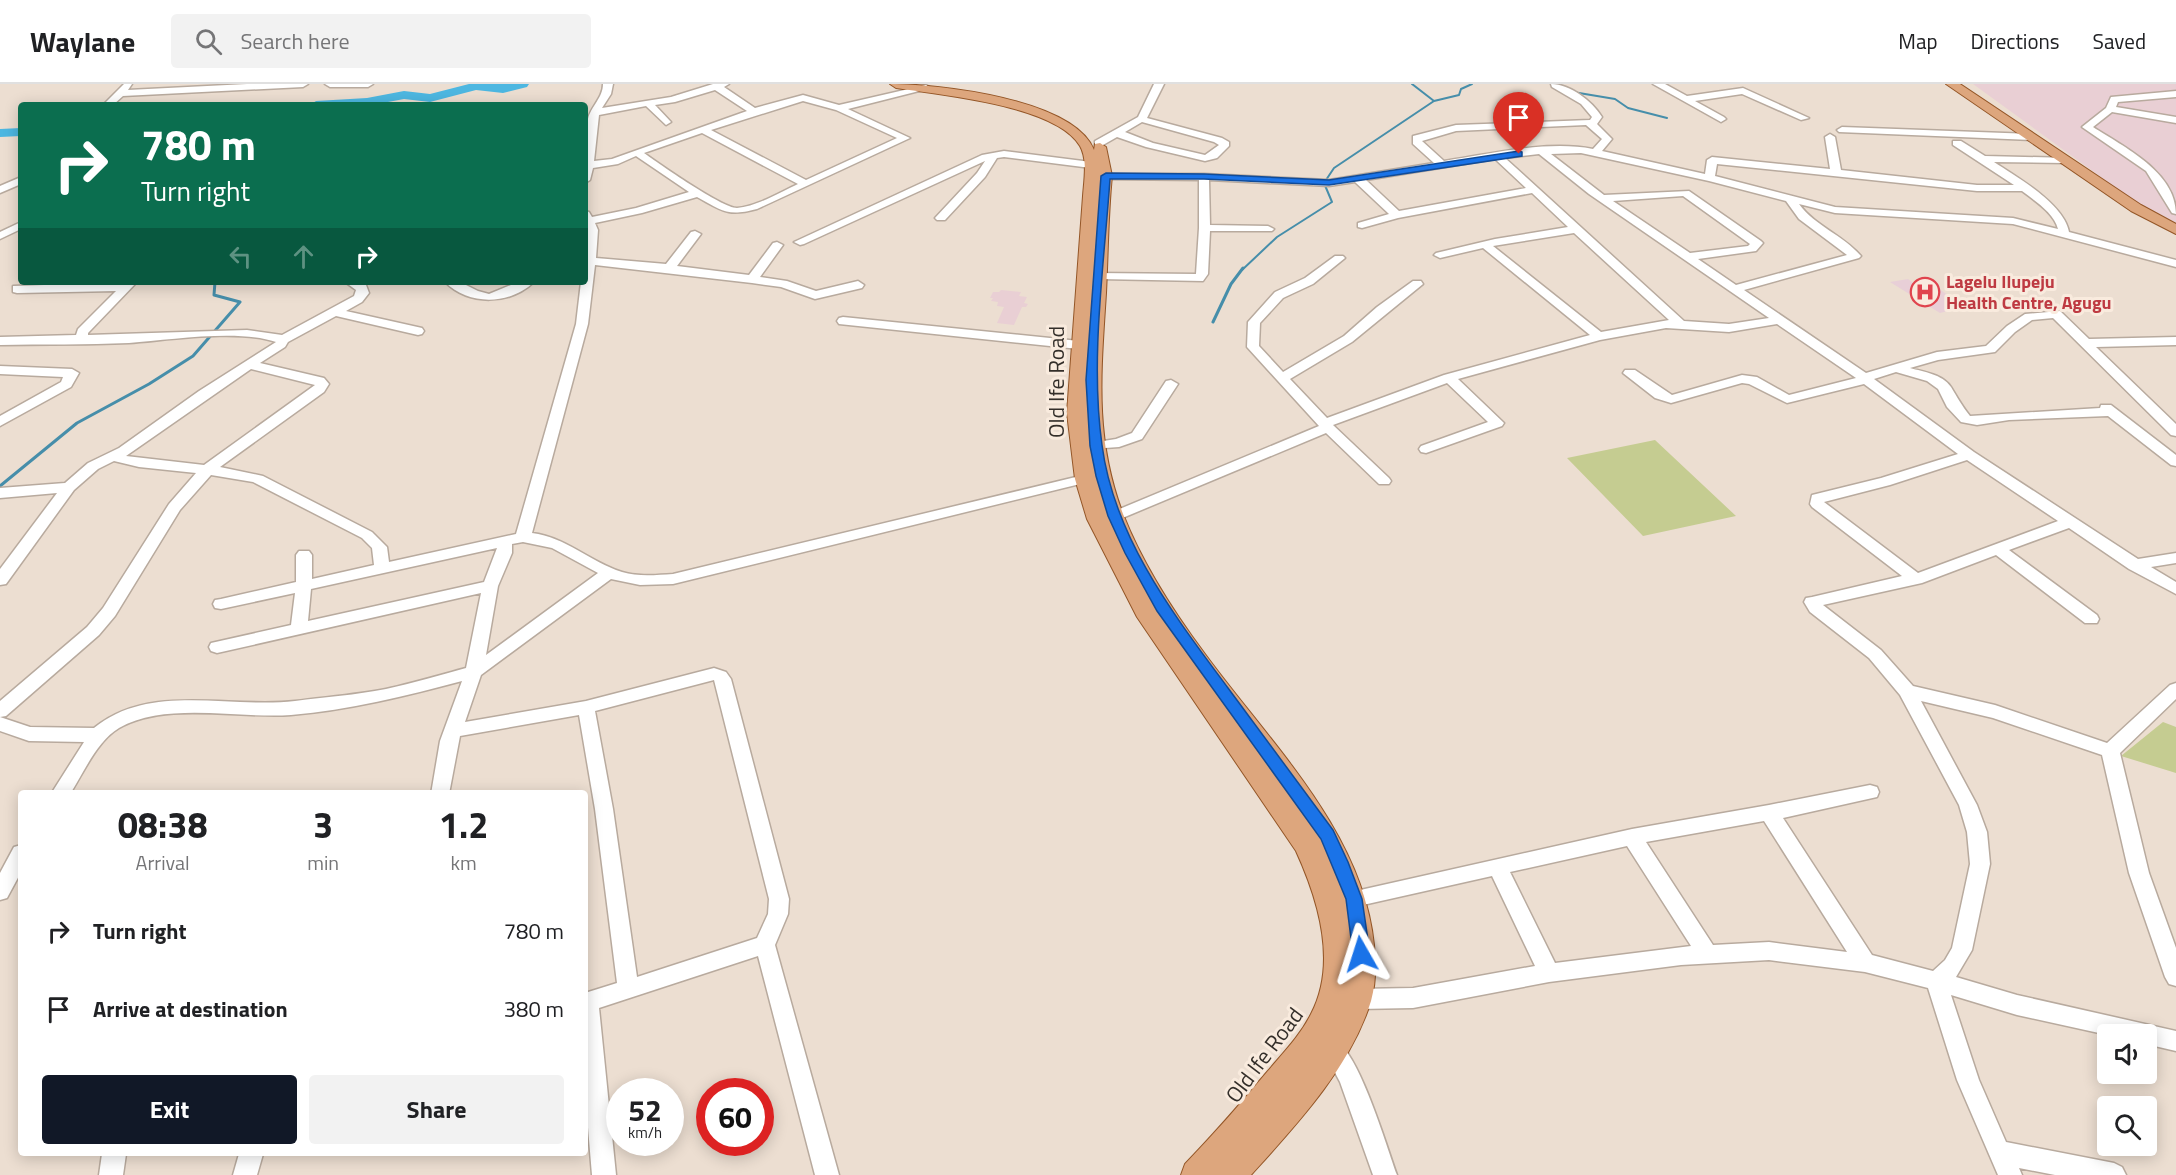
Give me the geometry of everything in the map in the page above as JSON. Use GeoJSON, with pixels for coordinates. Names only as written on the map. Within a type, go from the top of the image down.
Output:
{"type":"FeatureCollection","features":[{"type":"Feature","properties":{"kind":"main road","name":"Old Ife Road"},"geometry":{"type":"LineString","coordinates":[[896,84],[934,87],[1022,100],[1052,109],[1108,138],[1098,171],[1084,347],[1076,413],[1084,479],[1097,519],[1144,612],[1306,845],[1318,868],[1332,909],[1339,964],[1335,990],[1313,1038],[1196,1175]]}},
{"type":"Feature","properties":{"kind":"main road"},"geometry":{"type":"LineString","coordinates":[[1952,84],[2065,160],[2172,226]]}},
{"type":"Feature","properties":{"kind":"main road","name":"Old Ife Road"},"geometry":{"type":"LineString","coordinates":[[934,87],[1045,114],[1065,125],[1083,140],[1098,171],[1099,276],[1084,347],[1091,380],[1096,446],[1102,476],[1115,516],[1131,553],[1162,608],[1327,835],[1354,899],[1361,938],[1362,969],[1358,999],[1334,1050],[1279,1122],[1231,1175]]}},
{"type":"Feature","properties":{"kind":"street"},"geometry":{"type":"LineString","coordinates":[[112,102],[129,84]]}},
{"type":"Feature","properties":{"kind":"street"},"geometry":{"type":"LineString","coordinates":[[156,92],[163,84]]}},
{"type":"Feature","properties":{"kind":"street"},"geometry":{"type":"LineString","coordinates":[[122,93],[303,84]]}},
{"type":"Feature","properties":{"kind":"street"},"geometry":{"type":"LineString","coordinates":[[330,84],[368,84]]}},
{"type":"Feature","properties":{"kind":"street"},"geometry":{"type":"LineString","coordinates":[[607,105],[608,84]]}},
{"type":"Feature","properties":{"kind":"street"},"geometry":{"type":"LineString","coordinates":[[1108,138],[1141,119],[1160,84]]}},
{"type":"Feature","properties":{"kind":"street"},"geometry":{"type":"LineString","coordinates":[[1658,84],[1721,119]]}},
{"type":"Feature","properties":{"kind":"street"},"geometry":{"type":"LineString","coordinates":[[588,141],[595,113],[607,105],[672,100],[720,85],[754,112]]}},
{"type":"Feature","properties":{"kind":"street"},"geometry":{"type":"LineString","coordinates":[[1555,85],[1579,98],[1592,109],[1597,117],[1592,124]]}},
{"type":"Feature","properties":{"kind":"street"},"geometry":{"type":"LineString","coordinates":[[839,108],[934,87]]}},
{"type":"Feature","properties":{"kind":"street"},"geometry":{"type":"LineString","coordinates":[[1688,99],[1743,91],[1803,118]]}},
{"type":"Feature","properties":{"kind":"street"},"geometry":{"type":"LineString","coordinates":[[2176,94],[2114,99],[2110,109],[2087,127],[2150,169],[2176,211]]}},
{"type":"Feature","properties":{"kind":"street"},"geometry":{"type":"LineString","coordinates":[[588,174],[637,152],[802,98],[839,108],[905,138],[806,184],[753,207],[737,211],[729,210],[698,193],[637,152]]}},
{"type":"Feature","properties":{"kind":"street"},"geometry":{"type":"LineString","coordinates":[[648,103],[666,122]]}},
{"type":"Feature","properties":{"kind":"street"},"geometry":{"type":"LineString","coordinates":[[2110,109],[2176,120]]}},
{"type":"Feature","properties":{"kind":"street"},"geometry":{"type":"LineString","coordinates":[[1108,138],[1206,158],[1213,156],[1225,144],[1218,140],[1141,119]]}},
{"type":"Feature","properties":{"kind":"street"},"geometry":{"type":"LineString","coordinates":[[1442,165],[1415,140],[1456,128],[1539,123],[1592,124],[1607,139],[1595,153]]}},
{"type":"Feature","properties":{"kind":"street"},"geometry":{"type":"LineString","coordinates":[[704,130],[806,184]]}},
{"type":"Feature","properties":{"kind":"street"},"geometry":{"type":"LineString","coordinates":[[1842,130],[2032,137]]}},
{"type":"Feature","properties":{"kind":"street"},"geometry":{"type":"LineString","coordinates":[[1830,137],[1836,173]]}},
{"type":"Feature","properties":{"kind":"street"},"geometry":{"type":"LineString","coordinates":[[1957,143],[1984,159],[2048,206],[2062,221],[2064,234]]}},
{"type":"Feature","properties":{"kind":"street"},"geometry":{"type":"LineString","coordinates":[[800,242],[978,160],[994,155],[1098,171],[1329,183],[1497,156],[1568,150],[1595,153],[1710,178],[1850,212],[1995,219],[2064,234],[2176,264]]}},
{"type":"Feature","properties":{"kind":"street"},"geometry":{"type":"LineString","coordinates":[[1541,151],[1685,257],[1865,379],[1969,455],[2135,565],[2176,589]]}},
{"type":"Feature","properties":{"kind":"street"},"geometry":{"type":"LineString","coordinates":[[941,218],[981,175],[994,155]]}},
{"type":"Feature","properties":{"kind":"street"},"geometry":{"type":"LineString","coordinates":[[1497,156],[1679,323]]}},
{"type":"Feature","properties":{"kind":"street"},"geometry":{"type":"LineString","coordinates":[[1984,159],[2065,160]]}},
{"type":"Feature","properties":{"kind":"street"},"geometry":{"type":"LineString","coordinates":[[1710,178],[1712,160],[1977,188],[2022,188]]}},
{"type":"Feature","properties":{"kind":"street"},"geometry":{"type":"LineString","coordinates":[[1099,276],[1199,278],[1202,274],[1205,228],[1204,177]]}},
{"type":"Feature","properties":{"kind":"street"},"geometry":{"type":"LineString","coordinates":[[1357,178],[1396,215]]}},
{"type":"Feature","properties":{"kind":"street"},"geometry":{"type":"LineString","coordinates":[[0,190],[18,181]]}},
{"type":"Feature","properties":{"kind":"street"},"geometry":{"type":"LineString","coordinates":[[1362,225],[1396,215],[1533,190]]}},
{"type":"Feature","properties":{"kind":"street"},"geometry":{"type":"LineString","coordinates":[[588,217],[638,211],[698,193]]}},
{"type":"Feature","properties":{"kind":"street"},"geometry":{"type":"LineString","coordinates":[[1602,198],[1685,193],[1757,243],[1752,249],[1685,257]]}},
{"type":"Feature","properties":{"kind":"street"},"geometry":{"type":"LineString","coordinates":[[1732,289],[1855,256],[1806,219],[1790,199]]}},
{"type":"Feature","properties":{"kind":"street"},"geometry":{"type":"LineString","coordinates":[[588,220],[592,230],[588,263],[669,268],[752,279],[783,284],[815,295],[858,285]]}},
{"type":"Feature","properties":{"kind":"street"},"geometry":{"type":"LineString","coordinates":[[1,235],[18,226]]}},
{"type":"Feature","properties":{"kind":"street"},"geometry":{"type":"LineString","coordinates":[[1205,228],[1268,229]]}},
{"type":"Feature","properties":{"kind":"street"},"geometry":{"type":"LineString","coordinates":[[1440,255],[1575,229]]}},
{"type":"Feature","properties":{"kind":"street"},"geometry":{"type":"LineString","coordinates":[[669,268],[696,234]]}},
{"type":"Feature","properties":{"kind":"street"},"geometry":{"type":"LineString","coordinates":[[1,235],[18,235]]}},
{"type":"Feature","properties":{"kind":"street"},"geometry":{"type":"LineString","coordinates":[[752,279],[777,245]]}},
{"type":"Feature","properties":{"kind":"street"},"geometry":{"type":"LineString","coordinates":[[1487,245],[1489,250],[1599,336]]}},
{"type":"Feature","properties":{"kind":"street"},"geometry":{"type":"LineString","coordinates":[[1339,258],[1303,284],[1279,295],[1254,322],[1253,347],[1284,377],[1326,425],[1384,481]]}},
{"type":"Feature","properties":{"kind":"street"},"geometry":{"type":"LineString","coordinates":[[1284,377],[1347,339],[1417,284]]}},
{"type":"Feature","properties":{"kind":"street"},"geometry":{"type":"LineString","coordinates":[[23,285],[17,289],[106,285]]}},
{"type":"Feature","properties":{"kind":"street"},"geometry":{"type":"LineString","coordinates":[[82,339],[82,332],[127,285]]}},
{"type":"Feature","properties":{"kind":"street"},"geometry":{"type":"LineString","coordinates":[[0,580],[69,487],[93,466],[114,457],[277,348],[283,340],[335,312],[363,293],[362,288],[356,285]]}},
{"type":"Feature","properties":{"kind":"street"},"geometry":{"type":"LineString","coordinates":[[457,285],[484,298],[498,296],[522,285]]}},
{"type":"Feature","properties":{"kind":"street"},"geometry":{"type":"LineString","coordinates":[[523,537],[582,324],[586,285]]}},
{"type":"Feature","properties":{"kind":"street"},"geometry":{"type":"LineString","coordinates":[[335,312],[418,331]]}},
{"type":"Feature","properties":{"kind":"street"},"geometry":{"type":"LineString","coordinates":[[1630,373],[1660,395],[1671,399],[1742,379],[1752,381],[1787,399],[1865,379],[1937,356],[1990,349],[2011,329],[2029,317],[2056,314],[2176,432]]}},
{"type":"Feature","properties":{"kind":"street"},"geometry":{"type":"LineString","coordinates":[[1115,516],[1326,425],[1449,378],[1599,336],[1679,323],[1729,328],[1780,320]]}},
{"type":"Feature","properties":{"kind":"street"},"geometry":{"type":"LineString","coordinates":[[843,321],[1084,347]]}},
{"type":"Feature","properties":{"kind":"street"},"geometry":{"type":"LineString","coordinates":[[0,341],[222,333],[275,336],[283,340]]}},
{"type":"Feature","properties":{"kind":"street"},"geometry":{"type":"LineString","coordinates":[[2085,343],[2176,341]]}},
{"type":"Feature","properties":{"kind":"street"},"geometry":{"type":"LineString","coordinates":[[0,711],[93,631],[109,612],[174,507],[207,470],[319,389],[322,384],[312,379],[250,365]]}},
{"type":"Feature","properties":{"kind":"street"},"geometry":{"type":"LineString","coordinates":[[1895,368],[1932,378],[1944,387],[1952,404],[1966,419],[1977,421],[2109,410],[2176,462]]}},
{"type":"Feature","properties":{"kind":"street"},"geometry":{"type":"LineString","coordinates":[[0,370],[72,373],[66,384],[0,422]]}},
{"type":"Feature","properties":{"kind":"street"},"geometry":{"type":"LineString","coordinates":[[1426,448],[1497,423],[1449,378]]}},
{"type":"Feature","properties":{"kind":"street"},"geometry":{"type":"LineString","coordinates":[[1096,446],[1119,443],[1137,436],[1171,384]]}},
{"type":"Feature","properties":{"kind":"street"},"geometry":{"type":"LineString","coordinates":[[1916,579],[1816,504],[1817,498],[1885,482],[1969,455]]}},
{"type":"Feature","properties":{"kind":"street"},"geometry":{"type":"LineString","coordinates":[[114,457],[139,463],[235,473],[258,479],[367,535],[379,547],[382,567]]}},
{"type":"Feature","properties":{"kind":"street"},"geometry":{"type":"LineString","coordinates":[[221,604],[523,537],[555,542],[609,573],[646,581],[673,579],[1084,479]]}},
{"type":"Feature","properties":{"kind":"street"},"geometry":{"type":"LineString","coordinates":[[0,493],[69,487]]}},
{"type":"Feature","properties":{"kind":"street"},"geometry":{"type":"LineString","coordinates":[[1937,981],[1952,967],[1962,950],[1980,864],[1977,832],[1968,805],[1907,691],[1875,654],[1816,608],[1812,602],[1862,589],[1916,579],[2070,522]]}},
{"type":"Feature","properties":{"kind":"street"},"geometry":{"type":"LineString","coordinates":[[440,790],[452,731],[474,672],[490,586],[504,553],[506,540]]}},
{"type":"Feature","properties":{"kind":"street"},"geometry":{"type":"LineString","coordinates":[[1998,549],[2091,619]]}},
{"type":"Feature","properties":{"kind":"street"},"geometry":{"type":"LineString","coordinates":[[299,628],[304,585],[304,555]]}},
{"type":"Feature","properties":{"kind":"street"},"geometry":{"type":"LineString","coordinates":[[2135,565],[2176,558]]}},
{"type":"Feature","properties":{"kind":"street"},"geometry":{"type":"LineString","coordinates":[[63,790],[98,735],[111,724],[143,712],[191,706],[292,708],[386,695],[474,672],[609,573]]}},
{"type":"Feature","properties":{"kind":"street"},"geometry":{"type":"LineString","coordinates":[[217,647],[490,586]]}},
{"type":"Feature","properties":{"kind":"street"},"geometry":{"type":"LineString","coordinates":[[452,731],[586,707],[714,674],[720,676],[725,683],[778,899],[778,914],[765,945],[826,1175]]}},
{"type":"Feature","properties":{"kind":"street"},"geometry":{"type":"LineString","coordinates":[[2110,751],[2176,689]]}},
{"type":"Feature","properties":{"kind":"street"},"geometry":{"type":"LineString","coordinates":[[1907,691],[1995,712],[2110,751]]}},
{"type":"Feature","properties":{"kind":"street"},"geometry":{"type":"LineString","coordinates":[[586,707],[604,809],[628,989]]}},
{"type":"Feature","properties":{"kind":"street"},"geometry":{"type":"LineString","coordinates":[[0,724],[29,734],[98,735]]}},
{"type":"Feature","properties":{"kind":"street"},"geometry":{"type":"LineString","coordinates":[[2110,751],[2139,873],[2176,977]]}},
{"type":"Feature","properties":{"kind":"street"},"geometry":{"type":"LineString","coordinates":[[1354,899],[1632,837],[1769,813],[1870,792]]}},
{"type":"Feature","properties":{"kind":"street"},"geometry":{"type":"LineString","coordinates":[[1769,813],[1865,963]]}},
{"type":"Feature","properties":{"kind":"street"},"geometry":{"type":"LineString","coordinates":[[1632,837],[1707,954]]}},
{"type":"Feature","properties":{"kind":"street"},"geometry":{"type":"LineString","coordinates":[[0,892],[18,859]]}},
{"type":"Feature","properties":{"kind":"street"},"geometry":{"type":"LineString","coordinates":[[1497,866],[1549,973]]}},
{"type":"Feature","properties":{"kind":"street"},"geometry":{"type":"LineString","coordinates":[[588,1003],[765,945]]}},
{"type":"Feature","properties":{"kind":"street"},"geometry":{"type":"LineString","coordinates":[[1358,999],[1413,998],[1549,973],[1707,954],[1769,951],[1865,963],[1937,981],[2017,1005],[2176,1041]]}},
{"type":"Feature","properties":{"kind":"street"},"geometry":{"type":"LineString","coordinates":[[1937,981],[1954,1044],[1998,1152],[2010,1175]]}},
{"type":"Feature","properties":{"kind":"street"},"geometry":{"type":"LineString","coordinates":[[588,1013],[604,1175]]}},
{"type":"Feature","properties":{"kind":"street"},"geometry":{"type":"LineString","coordinates":[[1334,1050],[1350,1078],[1385,1175]]}},
{"type":"Feature","properties":{"kind":"street"},"geometry":{"type":"LineString","coordinates":[[1998,1152],[2114,1175]]}},
{"type":"Feature","properties":{"kind":"street"},"geometry":{"type":"LineString","coordinates":[[111,1175],[114,1156]]}},
{"type":"Feature","properties":{"kind":"street"},"geometry":{"type":"LineString","coordinates":[[244,1175],[250,1156]]}},
{"type":"Feature","properties":{"kind":"shaded area"},"geometry":{"type":"Polygon","coordinates":[[[1973,84],[2176,84],[2176,226],[2156,217],[1973,84]]]}},
{"type":"Feature","properties":{"kind":"shaded area","name":"Lagelu Ilupeju Health Centre, Agugu"},"geometry":{"type":"Polygon","coordinates":[[[1908,279],[1913,283],[1929,282],[1958,302],[1956,309],[1940,313],[1890,282],[1908,279]]]}},
{"type":"Feature","properties":{"kind":"shaded area"},"geometry":{"type":"Polygon","coordinates":[[[1001,290],[1021,292],[1019,296],[1027,297],[1024,303],[1028,304],[1022,307],[1014,325],[997,323],[1004,307],[997,306],[998,302],[991,301],[993,298],[990,298],[993,292],[1001,290]]]}},
{"type":"Feature","properties":{"kind":"green space"},"geometry":{"type":"Polygon","coordinates":[[[1655,440],[1736,516],[1643,536],[1567,458],[1655,440]]]}},
{"type":"Feature","properties":{"kind":"green space"},"geometry":{"type":"Polygon","coordinates":[[[2163,722],[2176,727],[2176,773],[2121,756],[2163,722]]]}},
{"type":"Feature","properties":{"kind":"waterway"},"geometry":{"type":"LineString","coordinates":[[367,102],[404,95],[430,98],[476,86],[503,89],[523,84]]}},
{"type":"Feature","properties":{"kind":"waterway"},"geometry":{"type":"LineString","coordinates":[[1412,84],[1434,101]]}},
{"type":"Feature","properties":{"kind":"waterway"},"geometry":{"type":"LineString","coordinates":[[1434,101],[1459,95],[1461,89],[1472,84]]}},
{"type":"Feature","properties":{"kind":"waterway"},"geometry":{"type":"LineString","coordinates":[[1573,92],[1615,99],[1628,108],[1667,118]]}},
{"type":"Feature","properties":{"kind":"waterway"},"geometry":{"type":"LineString","coordinates":[[1242,270],[1277,237],[1332,202],[1324,183],[1334,168],[1434,101]]}},
{"type":"Feature","properties":{"kind":"waterway"},"geometry":{"type":"LineString","coordinates":[[0,133],[18,132]]}},
{"type":"Feature","properties":{"kind":"waterway"},"geometry":{"type":"LineString","coordinates":[[1213,322],[1231,284],[1243,268]]}},
{"type":"Feature","properties":{"kind":"waterway"},"geometry":{"type":"LineString","coordinates":[[0,486],[77,423],[149,384],[193,356],[240,302],[214,295],[215,285]]}},
{"type":"Feature","properties":{"kind":"place","name":"Lagelu Ilupeju Health Centre, Agugu"},"geometry":{"type":"Point","coordinates":[1925,292]}},
{"type":"Feature","properties":{"kind":"route"},"geometry":{"type":"LineString","coordinates":[[1361,954],[1361,938],[1354,899],[1327,835],[1162,608],[1131,553],[1115,516],[1102,476],[1096,446],[1091,380],[1106,176],[1204,177],[1329,183],[1519,154]]}}]}
